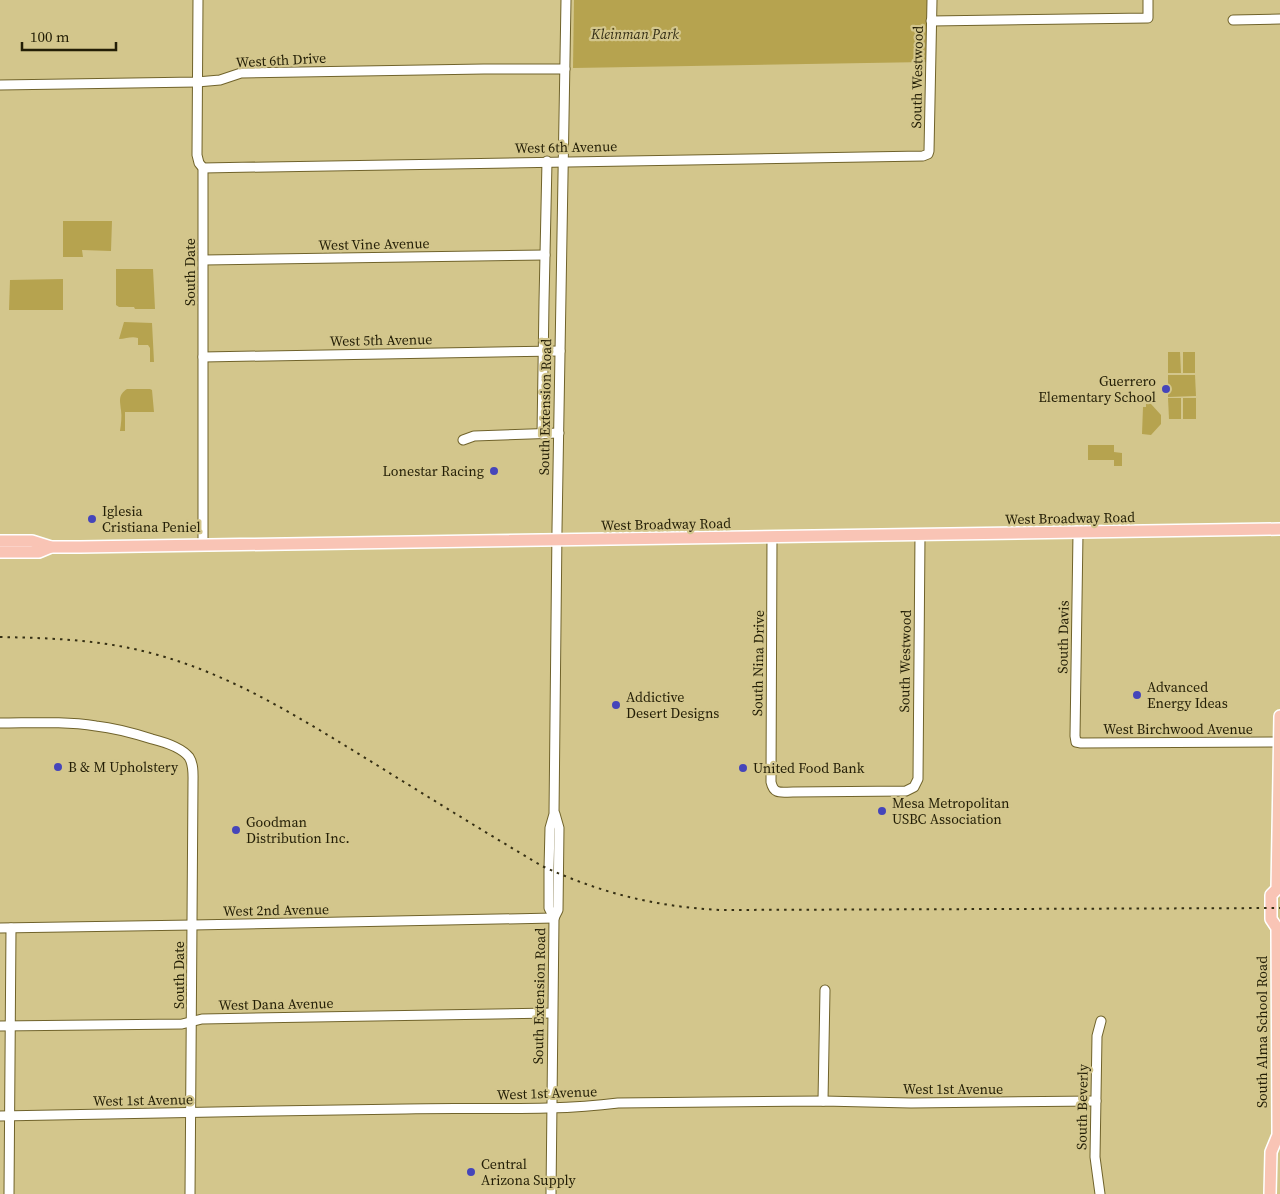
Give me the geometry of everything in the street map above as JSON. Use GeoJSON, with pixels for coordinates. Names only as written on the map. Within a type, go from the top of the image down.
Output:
{"type":"FeatureCollection","features":[{"type":"Feature","properties":{"kind":"main road","name":"West Broadway Road"},"geometry":{"type":"LineString","coordinates":[[0,541],[32,540],[52,547],[1280,529]]}},
{"type":"Feature","properties":{"kind":"main road","name":"West Broadway Road"},"geometry":{"type":"LineString","coordinates":[[0,552],[39,552],[52,547]]}},
{"type":"Feature","properties":{"kind":"main road","name":"South Alma School Road"},"geometry":{"type":"LineString","coordinates":[[1270,1194],[1271,1152],[1279,1138],[1278,926],[1271,919],[1271,895],[1279,890],[1280,716]]}},
{"type":"Feature","properties":{"kind":"street","name":"South Date"},"geometry":{"type":"LineString","coordinates":[[198,0],[197,155],[199,163],[203,168],[204,260],[202,545]]}},
{"type":"Feature","properties":{"kind":"street","name":"South Extension Road"},"geometry":{"type":"LineString","coordinates":[[551,1194],[554,918],[558,910],[559,828],[554,814],[566,0]]}},
{"type":"Feature","properties":{"kind":"street","name":"South Westwood"},"geometry":{"type":"LineString","coordinates":[[928,154],[932,0]]}},
{"type":"Feature","properties":{"kind":"street"},"geometry":{"type":"LineString","coordinates":[[931,21],[1148,18],[1148,0]]}},
{"type":"Feature","properties":{"kind":"street"},"geometry":{"type":"LineString","coordinates":[[1233,20],[1280,19]]}},
{"type":"Feature","properties":{"kind":"street","name":"West 6th Drive"},"geometry":{"type":"LineString","coordinates":[[0,85],[197,82],[220,80],[242,73],[565,69]]}},
{"type":"Feature","properties":{"kind":"street","name":"West 6th Avenue"},"geometry":{"type":"LineString","coordinates":[[203,168],[923,156],[928,154]]}},
{"type":"Feature","properties":{"kind":"street","name":"South Extension Road"},"geometry":{"type":"LineString","coordinates":[[542,434],[547,162]]}},
{"type":"Feature","properties":{"kind":"street","name":"West Vine Avenue"},"geometry":{"type":"LineString","coordinates":[[204,260],[545,255]]}},
{"type":"Feature","properties":{"kind":"street","name":"West 5th Avenue"},"geometry":{"type":"LineString","coordinates":[[203,357],[560,350]]}},
{"type":"Feature","properties":{"kind":"street"},"geometry":{"type":"LineString","coordinates":[[463,440],[474,436],[559,433]]}},
{"type":"Feature","properties":{"kind":"street","name":"South Davis"},"geometry":{"type":"LineString","coordinates":[[1076,742],[1078,533]]}},
{"type":"Feature","properties":{"kind":"street","name":"South Westwood"},"geometry":{"type":"LineString","coordinates":[[772,788],[777,792],[835,792],[906,791],[914,787],[918,779],[920,535]]}},
{"type":"Feature","properties":{"kind":"street","name":"South Nina Drive"},"geometry":{"type":"LineString","coordinates":[[772,537],[772,788]]}},
{"type":"Feature","properties":{"kind":"street","name":"South Date"},"geometry":{"type":"LineString","coordinates":[[0,723],[75,724],[130,732],[177,748],[188,756],[192,764],[193,925],[190,1194]]}},
{"type":"Feature","properties":{"kind":"street","name":"West Birchwood Avenue"},"geometry":{"type":"LineString","coordinates":[[1076,742],[1280,742]]}},
{"type":"Feature","properties":{"kind":"street","name":"West 2nd Avenue"},"geometry":{"type":"LineString","coordinates":[[0,928],[554,918]]}},
{"type":"Feature","properties":{"kind":"street"},"geometry":{"type":"LineString","coordinates":[[9,1194],[11,928]]}},
{"type":"Feature","properties":{"kind":"street"},"geometry":{"type":"LineString","coordinates":[[823,1102],[825,990]]}},
{"type":"Feature","properties":{"kind":"street","name":"West Dana Avenue"},"geometry":{"type":"LineString","coordinates":[[0,1026],[182,1024],[202,1019],[552,1013]]}},
{"type":"Feature","properties":{"kind":"street","name":"South Beverly"},"geometry":{"type":"LineString","coordinates":[[1100,1194],[1095,1157],[1097,1036],[1101,1021]]}},
{"type":"Feature","properties":{"kind":"street","name":"West 1st Avenue"},"geometry":{"type":"LineString","coordinates":[[0,1116],[442,1108],[552,1108],[618,1103],[1096,1102]]}},
{"type":"Feature","properties":{"kind":"green space","name":"Kleinman Park"},"geometry":{"type":"Polygon","coordinates":[[[574,0],[927,0],[926,62],[573,68],[574,0]]]}},
{"type":"Feature","properties":{"kind":"green space"},"geometry":{"type":"Polygon","coordinates":[[[63,221],[112,221],[111,251],[82,250],[83,257],[63,257],[63,221]]]}},
{"type":"Feature","properties":{"kind":"green space"},"geometry":{"type":"Polygon","coordinates":[[[116,269],[153,269],[155,309],[135,309],[134,307],[119,307],[116,305],[116,269]]]}},
{"type":"Feature","properties":{"kind":"green space"},"geometry":{"type":"Polygon","coordinates":[[[63,279],[63,310],[9,310],[10,280],[63,279]]]}},
{"type":"Feature","properties":{"kind":"green space"},"geometry":{"type":"Polygon","coordinates":[[[124,322],[152,323],[154,362],[150,362],[150,348],[148,345],[138,345],[138,338],[119,339],[124,322]]]}},
{"type":"Feature","properties":{"kind":"green space"},"geometry":{"type":"Polygon","coordinates":[[[1168,352],[1180,352],[1181,373],[1168,373],[1168,352]]]}},
{"type":"Feature","properties":{"kind":"green space"},"geometry":{"type":"Polygon","coordinates":[[[1183,352],[1195,352],[1195,373],[1183,373],[1183,352]]]}},
{"type":"Feature","properties":{"kind":"green space"},"geometry":{"type":"Polygon","coordinates":[[[1168,375],[1195,375],[1196,396],[1168,397],[1168,375]]]}},
{"type":"Feature","properties":{"kind":"green space"},"geometry":{"type":"Polygon","coordinates":[[[127,389],[152,390],[154,412],[125,412],[125,431],[120,431],[120,398],[127,389]]]}},
{"type":"Feature","properties":{"kind":"green space"},"geometry":{"type":"Polygon","coordinates":[[[1168,398],[1181,398],[1181,419],[1169,419],[1168,398]]]}},
{"type":"Feature","properties":{"kind":"green space"},"geometry":{"type":"Polygon","coordinates":[[[1183,398],[1196,398],[1196,419],[1183,419],[1183,398]]]}},
{"type":"Feature","properties":{"kind":"green space"},"geometry":{"type":"Polygon","coordinates":[[[1146,404],[1151,404],[1161,415],[1161,424],[1151,435],[1142,434],[1143,407],[1146,407],[1146,404]]]}},
{"type":"Feature","properties":{"kind":"green space"},"geometry":{"type":"Polygon","coordinates":[[[1088,445],[1114,445],[1114,452],[1122,453],[1122,466],[1114,466],[1114,460],[1088,460],[1088,445]]]}},
{"type":"Feature","properties":{"kind":"railway"},"geometry":{"type":"LineString","coordinates":[[0,637],[60,639],[119,646],[158,655],[213,674],[266,699],[542,866],[585,884],[652,902],[721,910],[1280,908]]}},
{"type":"Feature","properties":{"kind":"place","name":"Guerrero Elementary School"},"geometry":{"type":"Point","coordinates":[1166,389]}},
{"type":"Feature","properties":{"kind":"place","name":"Lonestar Racing"},"geometry":{"type":"Point","coordinates":[494,471]}},
{"type":"Feature","properties":{"kind":"place","name":"Iglesia Cristiana Peniel"},"geometry":{"type":"Point","coordinates":[92,519]}},
{"type":"Feature","properties":{"kind":"place","name":"Advanced Energy Ideas"},"geometry":{"type":"Point","coordinates":[1137,695]}},
{"type":"Feature","properties":{"kind":"place","name":"Addictive Desert Designs"},"geometry":{"type":"Point","coordinates":[616,705]}},
{"type":"Feature","properties":{"kind":"place","name":"B & M Upholstery"},"geometry":{"type":"Point","coordinates":[58,767]}},
{"type":"Feature","properties":{"kind":"place","name":"United Food Bank"},"geometry":{"type":"Point","coordinates":[743,768]}},
{"type":"Feature","properties":{"kind":"place","name":"Mesa Metropolitan USBC Association"},"geometry":{"type":"Point","coordinates":[882,811]}},
{"type":"Feature","properties":{"kind":"place","name":"Goodman Distribution Inc."},"geometry":{"type":"Point","coordinates":[236,830]}},
{"type":"Feature","properties":{"kind":"place","name":"Central Arizona Supply"},"geometry":{"type":"Point","coordinates":[471,1172]}}]}
